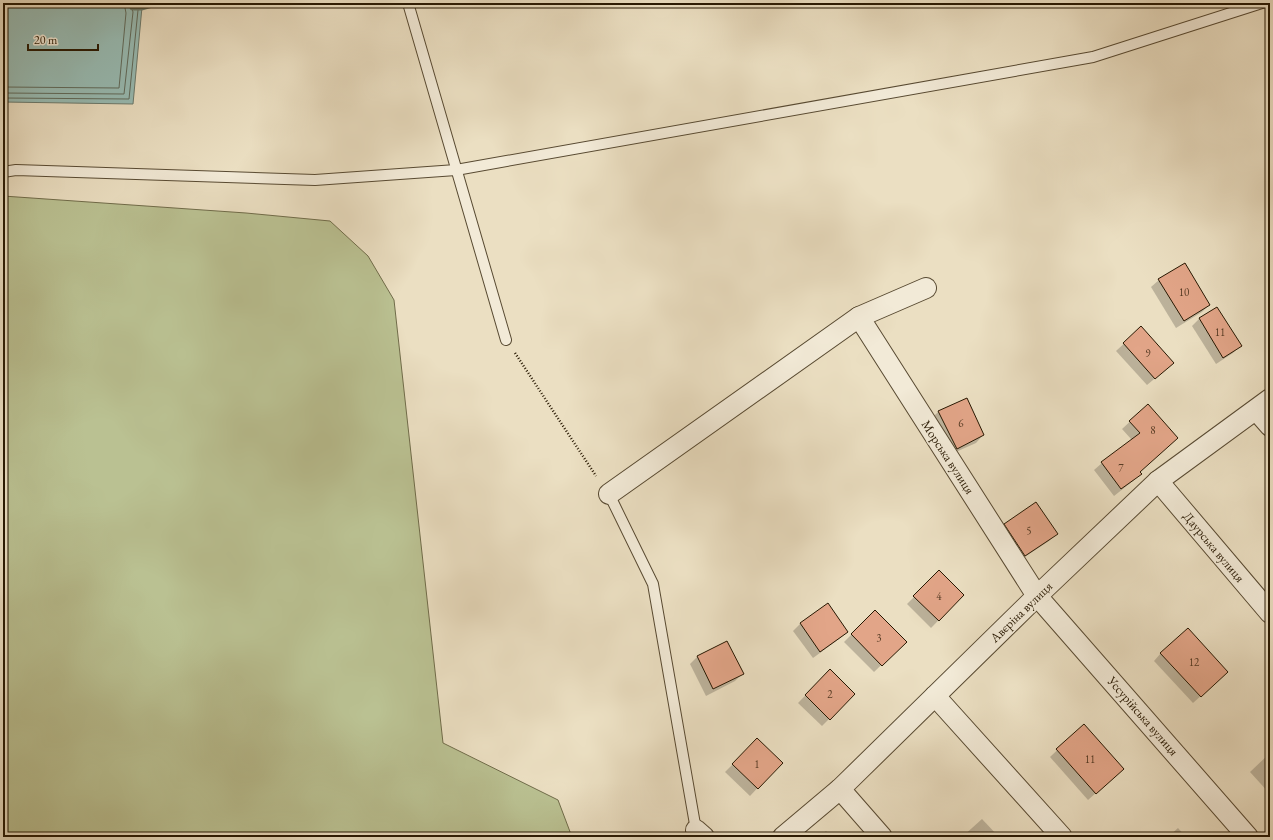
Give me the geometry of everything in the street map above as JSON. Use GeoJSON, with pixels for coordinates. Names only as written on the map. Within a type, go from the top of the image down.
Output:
{"type":"FeatureCollection","features":[{"type":"Feature","properties":{"kind":"street"},"geometry":{"type":"LineString","coordinates":[[609,494],[859,317],[926,288]]}},
{"type":"Feature","properties":{"kind":"street","name":"Морська вулиця"},"geometry":{"type":"LineString","coordinates":[[859,317],[1037,596]]}},
{"type":"Feature","properties":{"kind":"street"},"geometry":{"type":"LineString","coordinates":[[1263,404],[1270,426]]}},
{"type":"Feature","properties":{"kind":"street","name":"Авєріна вулиця"},"geometry":{"type":"LineString","coordinates":[[783,837],[840,789],[1037,596],[1158,481],[1263,404]]}},
{"type":"Feature","properties":{"kind":"street","name":"Даурська вулиця"},"geometry":{"type":"LineString","coordinates":[[1158,481],[1270,613]]}},
{"type":"Feature","properties":{"kind":"street","name":"Уссурійська вулиця"},"geometry":{"type":"LineString","coordinates":[[1037,596],[1248,837]]}},
{"type":"Feature","properties":{"kind":"street"},"geometry":{"type":"LineString","coordinates":[[935,696],[1062,837]]}},
{"type":"Feature","properties":{"kind":"street"},"geometry":{"type":"LineString","coordinates":[[840,789],[882,837]]}},
{"type":"Feature","properties":{"kind":"lane"},"geometry":{"type":"LineString","coordinates":[[408,3],[506,340]]}},
{"type":"Feature","properties":{"kind":"lane"},"geometry":{"type":"LineString","coordinates":[[3,172],[16,170],[315,180],[456,170],[1093,58],[1262,3]]}},
{"type":"Feature","properties":{"kind":"lane"},"geometry":{"type":"LineString","coordinates":[[609,494],[653,584],[699,835]]}},
{"type":"Feature","properties":{"kind":"path"},"geometry":{"type":"LineString","coordinates":[[506,340],[609,494]]}},
{"type":"Feature","properties":{"kind":"green space"},"geometry":{"type":"Polygon","coordinates":[[[3,196],[246,213],[330,221],[368,256],[394,300],[443,743],[558,800],[572,837],[3,837],[3,196]]]}},
{"type":"Feature","properties":{"kind":"water"},"geometry":{"type":"Polygon","coordinates":[[[3,3],[138,3],[142,7],[133,104],[3,102],[3,3]]]}},
{"type":"Feature","properties":{"kind":"building"},"geometry":{"type":"Polygon","coordinates":[[[1185,263],[1210,305],[1184,321],[1158,279],[1185,263]]]}},
{"type":"Feature","properties":{"kind":"building"},"geometry":{"type":"Polygon","coordinates":[[[1217,307],[1242,346],[1223,358],[1199,318],[1217,307]]]}},
{"type":"Feature","properties":{"kind":"building"},"geometry":{"type":"Polygon","coordinates":[[[1141,326],[1174,363],[1155,379],[1123,343],[1141,326]]]}},
{"type":"Feature","properties":{"kind":"building"},"geometry":{"type":"Polygon","coordinates":[[[967,398],[984,435],[957,449],[938,411],[967,398]]]}},
{"type":"Feature","properties":{"kind":"building"},"geometry":{"type":"Polygon","coordinates":[[[1148,404],[1178,438],[1140,472],[1142,474],[1121,489],[1101,462],[1140,433],[1129,421],[1148,404]]]}},
{"type":"Feature","properties":{"kind":"building"},"geometry":{"type":"Polygon","coordinates":[[[1036,502],[1058,534],[1025,556],[1004,524],[1036,502]]]}},
{"type":"Feature","properties":{"kind":"building"},"geometry":{"type":"Polygon","coordinates":[[[939,570],[964,595],[939,621],[913,596],[939,570]]]}},
{"type":"Feature","properties":{"kind":"building"},"geometry":{"type":"Polygon","coordinates":[[[828,603],[848,632],[820,652],[800,623],[828,603]]]}},
{"type":"Feature","properties":{"kind":"building"},"geometry":{"type":"Polygon","coordinates":[[[875,610],[907,642],[882,666],[851,634],[875,610]]]}},
{"type":"Feature","properties":{"kind":"building"},"geometry":{"type":"Polygon","coordinates":[[[1188,628],[1228,672],[1201,697],[1160,653],[1188,628]]]}},
{"type":"Feature","properties":{"kind":"building"},"geometry":{"type":"Polygon","coordinates":[[[727,641],[744,674],[713,689],[697,656],[727,641]]]}},
{"type":"Feature","properties":{"kind":"building"},"geometry":{"type":"Polygon","coordinates":[[[830,669],[855,694],[830,720],[805,695],[830,669]]]}},
{"type":"Feature","properties":{"kind":"building"},"geometry":{"type":"Polygon","coordinates":[[[1084,724],[1124,769],[1096,794],[1056,749],[1084,724]]]}},
{"type":"Feature","properties":{"kind":"building"},"geometry":{"type":"Polygon","coordinates":[[[757,738],[783,763],[758,789],[732,764],[757,738]]]}},
{"type":"Feature","properties":{"kind":"waterway"},"geometry":{"type":"LineString","coordinates":[[133,7],[142,7],[156,3]]}}]}
